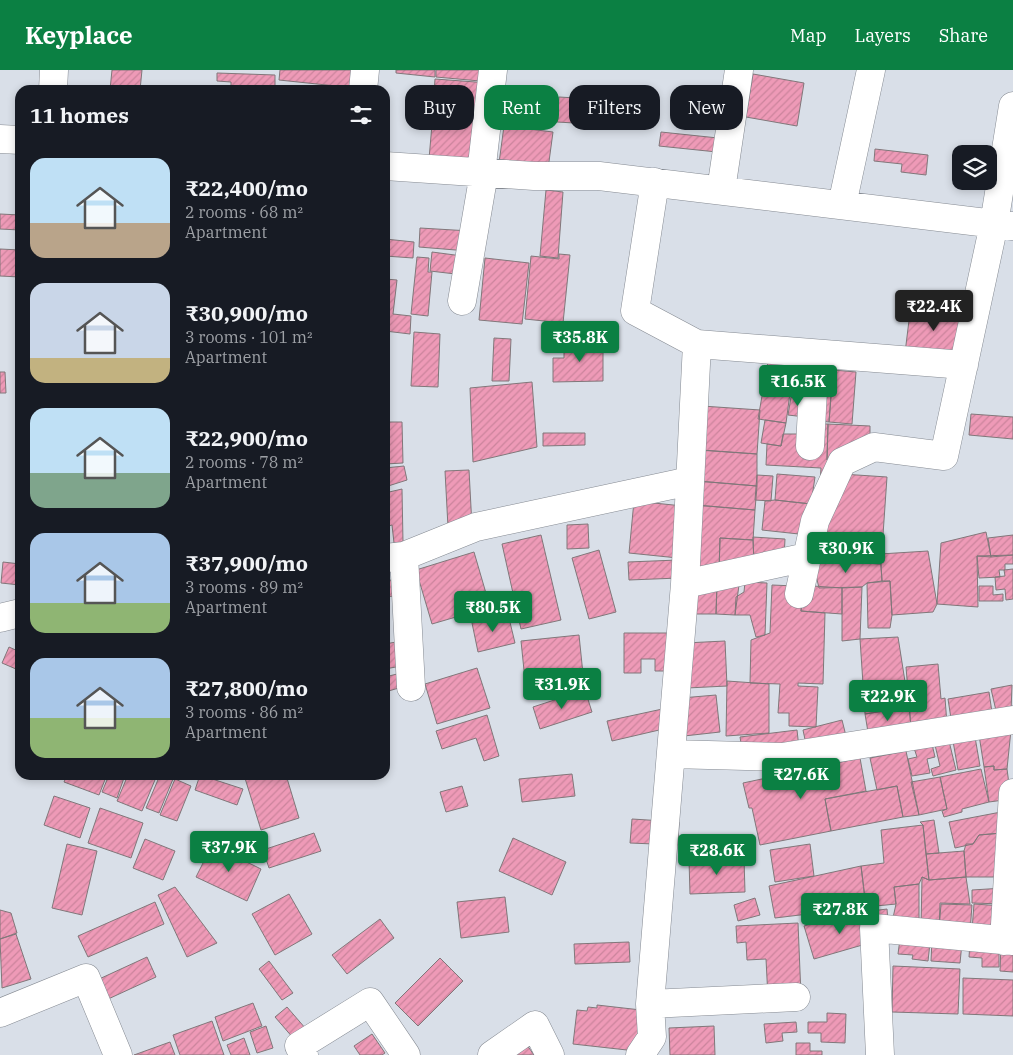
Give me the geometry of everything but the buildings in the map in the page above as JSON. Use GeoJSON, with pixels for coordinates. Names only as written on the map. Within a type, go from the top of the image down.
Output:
{"type":"FeatureCollection","features":[{"type":"Feature","properties":{"kind":"street"},"geometry":{"type":"LineString","coordinates":[[53,85],[54,70]]}},
{"type":"Feature","properties":{"kind":"street"},"geometry":{"type":"LineString","coordinates":[[364,85],[365,70]]}},
{"type":"Feature","properties":{"kind":"street"},"geometry":{"type":"LineString","coordinates":[[462,301],[484,173],[482,165],[493,70]]}},
{"type":"Feature","properties":{"kind":"street"},"geometry":{"type":"LineString","coordinates":[[721,190],[739,70]]}},
{"type":"Feature","properties":{"kind":"street"},"geometry":{"type":"LineString","coordinates":[[842,205],[871,70]]}},
{"type":"Feature","properties":{"kind":"street"},"geometry":{"type":"LineString","coordinates":[[798,594],[815,521],[842,462],[874,447],[944,456],[964,365],[1004,225],[1013,106]]}},
{"type":"Feature","properties":{"kind":"street"},"geometry":{"type":"LineString","coordinates":[[0,139],[15,140]]}},
{"type":"Feature","properties":{"kind":"street"},"geometry":{"type":"LineString","coordinates":[[390,166],[534,176],[599,176],[1004,225]]}},
{"type":"Feature","properties":{"kind":"street"},"geometry":{"type":"LineString","coordinates":[[655,182],[635,311],[697,344],[964,365]]}},
{"type":"Feature","properties":{"kind":"street"},"geometry":{"type":"LineString","coordinates":[[640,1055],[652,1037],[650,1004],[684,584],[697,344]]}},
{"type":"Feature","properties":{"kind":"street"},"geometry":{"type":"LineString","coordinates":[[810,446],[814,354]]}},
{"type":"Feature","properties":{"kind":"street"},"geometry":{"type":"LineString","coordinates":[[411,687],[395,557],[476,527],[690,481]]}},
{"type":"Feature","properties":{"kind":"street"},"geometry":{"type":"LineString","coordinates":[[684,584],[807,557]]}},
{"type":"Feature","properties":{"kind":"street"},"geometry":{"type":"LineString","coordinates":[[0,618],[15,615]]}},
{"type":"Feature","properties":{"kind":"street"},"geometry":{"type":"LineString","coordinates":[[671,754],[782,757],[1013,720]]}},
{"type":"Feature","properties":{"kind":"street"},"geometry":{"type":"LineString","coordinates":[[880,1055],[874,928],[1009,941],[1013,793]]}},
{"type":"Feature","properties":{"kind":"street"},"geometry":{"type":"LineString","coordinates":[[0,1013],[86,978],[118,1055]]}},
{"type":"Feature","properties":{"kind":"street"},"geometry":{"type":"LineString","coordinates":[[650,1004],[796,997]]}},
{"type":"Feature","properties":{"kind":"street"},"geometry":{"type":"LineString","coordinates":[[304,1055],[299,1046],[370,1002],[406,1055]]}},
{"type":"Feature","properties":{"kind":"street"},"geometry":{"type":"LineString","coordinates":[[492,1055],[535,1025],[550,1055]]}}]}
